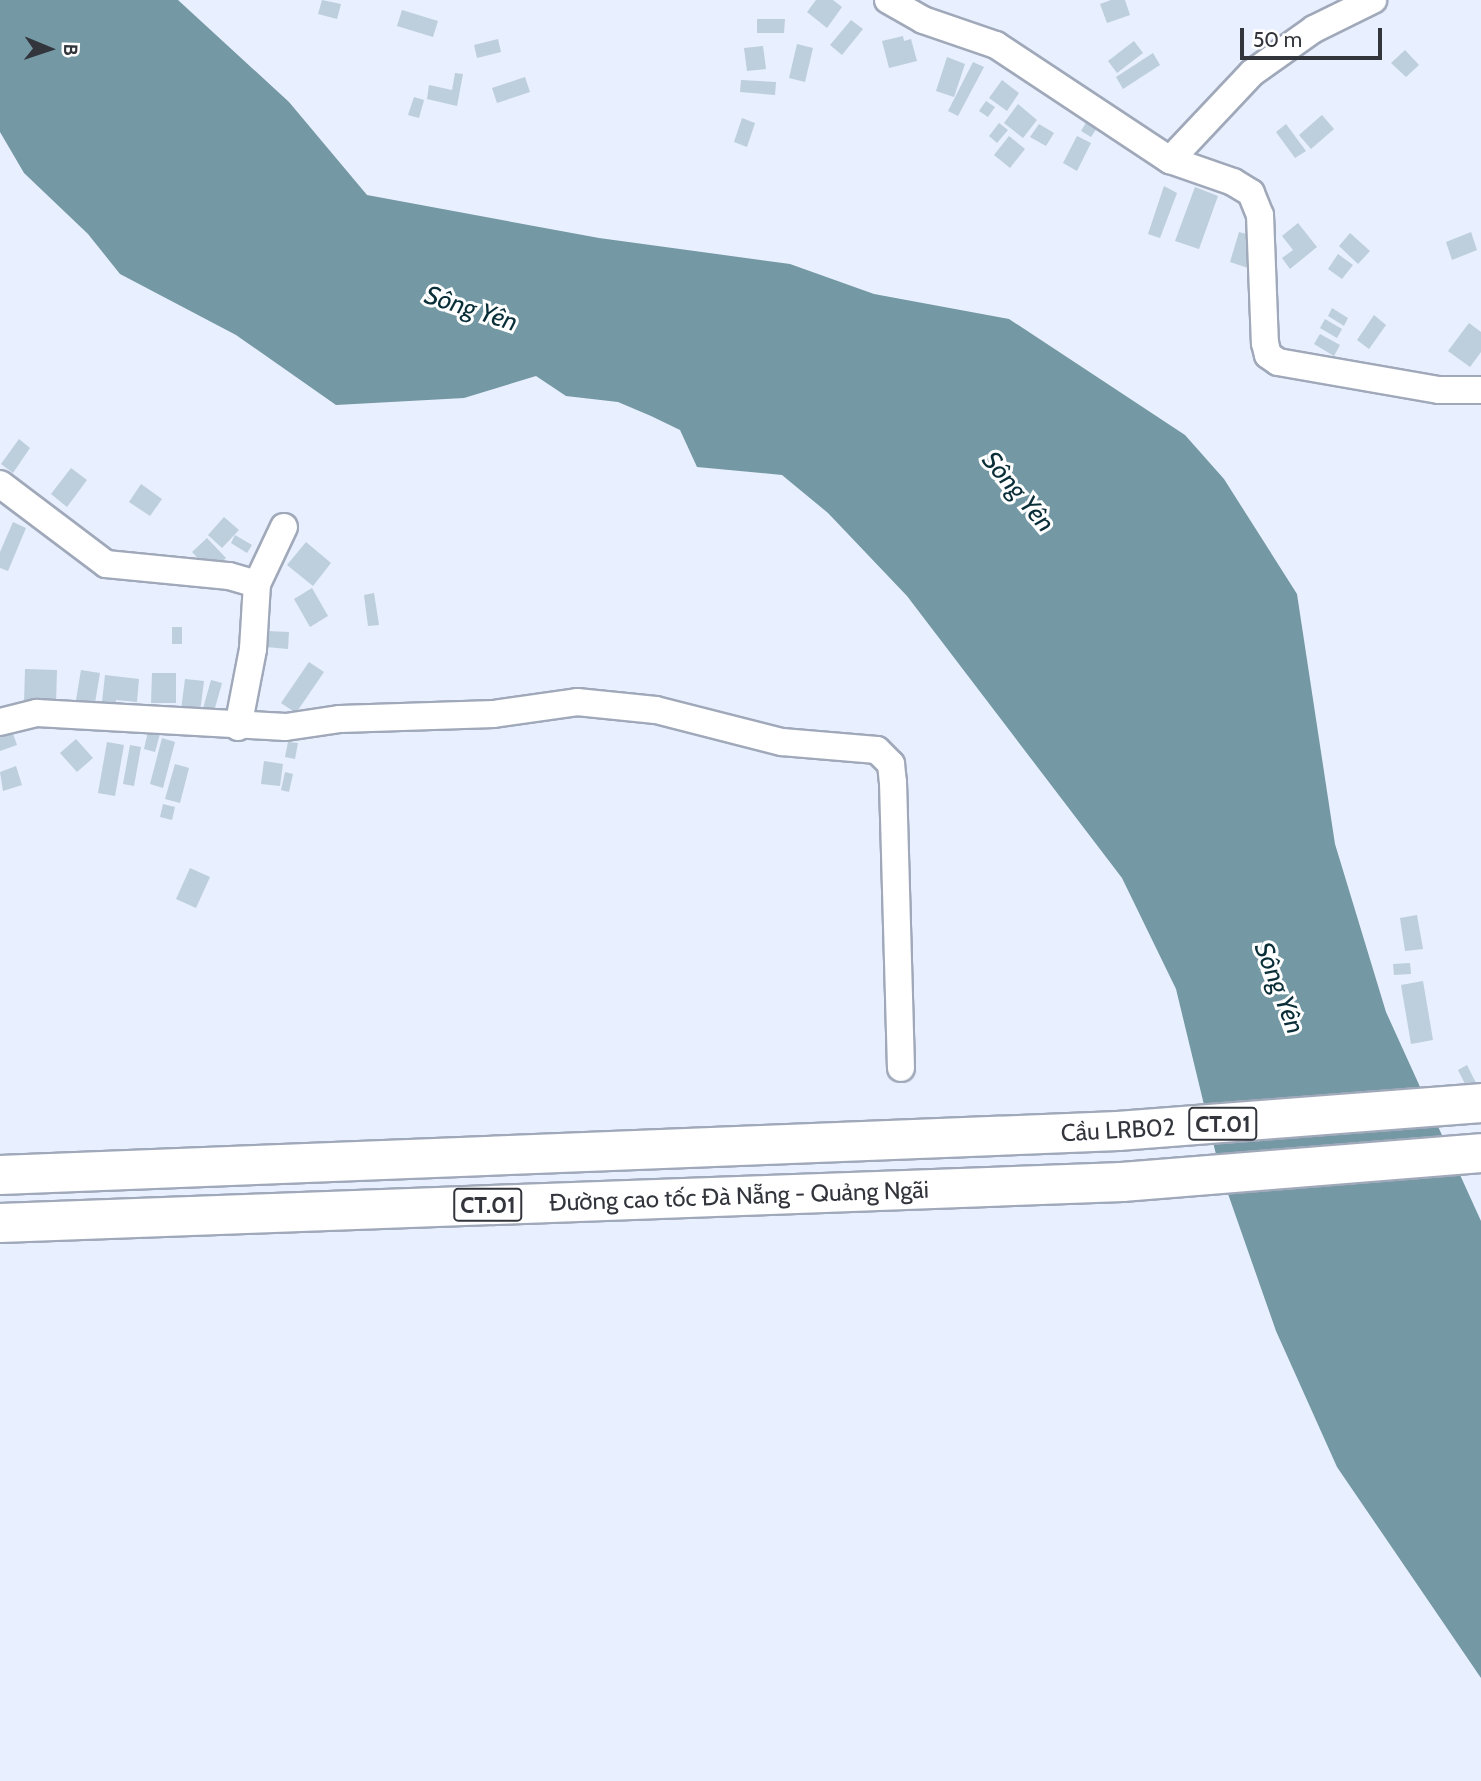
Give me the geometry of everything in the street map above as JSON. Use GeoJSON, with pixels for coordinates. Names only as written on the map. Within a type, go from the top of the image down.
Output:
{"type":"FeatureCollection","features":[{"type":"Feature","properties":{"kind":"highway","name":"Cầu LRB02"},"geometry":{"type":"LineString","coordinates":[[964,1136],[1118,1131],[1481,1103]]}},
{"type":"Feature","properties":{"kind":"highway","name":"Đường cao tốc Đà Nẵng - Quảng Ngãi"},"geometry":{"type":"LineString","coordinates":[[0,1175],[964,1136]]}},
{"type":"Feature","properties":{"kind":"highway","name":"Cầu LRB02"},"geometry":{"type":"LineString","coordinates":[[975,1187],[1122,1182],[1481,1153]]}},
{"type":"Feature","properties":{"kind":"highway","name":"Đường cao tốc Đà Nẵng - Quảng Ngãi"},"geometry":{"type":"LineString","coordinates":[[0,1223],[975,1187]]}},
{"type":"Feature","properties":{"kind":"street"},"geometry":{"type":"LineString","coordinates":[[888,0],[923,20],[996,45],[1170,160],[1233,182],[1251,193],[1260,215],[1268,355],[1278,362],[1438,390],[1481,390]]}},
{"type":"Feature","properties":{"kind":"street"},"geometry":{"type":"LineString","coordinates":[[1170,160],[1252,73],[1314,29],[1373,0]]}},
{"type":"Feature","properties":{"kind":"street"},"geometry":{"type":"LineString","coordinates":[[0,484],[106,564],[229,576],[257,584]]}},
{"type":"Feature","properties":{"kind":"street"},"geometry":{"type":"LineString","coordinates":[[237,727],[253,649],[257,584],[284,527]]}},
{"type":"Feature","properties":{"kind":"street"},"geometry":{"type":"LineString","coordinates":[[0,722],[37,713],[237,727],[473,716],[577,702],[656,710],[782,742],[877,750],[891,764],[893,782],[901,1068]]}},
{"type":"Feature","properties":{"kind":"water","name":"Sông Yên"},"geometry":{"type":"Polygon","coordinates":[[[0,0],[178,0],[289,102],[367,195],[599,238],[790,264],[874,294],[1009,319],[1185,435],[1224,479],[1297,594],[1335,844],[1386,1012],[1481,1221],[1481,1678],[1337,1467],[1276,1331],[1220,1171],[1176,989],[1122,878],[907,596],[828,513],[782,475],[697,467],[680,430],[618,402],[566,396],[536,376],[464,398],[336,405],[236,335],[120,274],[88,234],[24,173],[0,132],[0,0]]]}},
{"type":"Feature","properties":{"kind":"building"},"geometry":{"type":"Polygon","coordinates":[[[322,0],[341,4],[337,19],[318,14],[322,0]]]}},
{"type":"Feature","properties":{"kind":"building"},"geometry":{"type":"Polygon","coordinates":[[[816,0],[833,0],[842,7],[827,28],[807,12],[816,0]]]}},
{"type":"Feature","properties":{"kind":"building"},"geometry":{"type":"Polygon","coordinates":[[[1111,0],[1125,0],[1130,15],[1107,23],[1100,4],[1111,0]]]}},
{"type":"Feature","properties":{"kind":"building"},"geometry":{"type":"Polygon","coordinates":[[[402,10],[438,21],[433,37],[397,26],[402,10]]]}},
{"type":"Feature","properties":{"kind":"building"},"geometry":{"type":"Polygon","coordinates":[[[757,19],[785,19],[784,33],[757,33],[757,19]]]}},
{"type":"Feature","properties":{"kind":"building"},"geometry":{"type":"Polygon","coordinates":[[[851,20],[863,29],[842,55],[830,45],[851,20]]]}},
{"type":"Feature","properties":{"kind":"building"},"geometry":{"type":"Polygon","coordinates":[[[903,36],[904,41],[911,39],[917,61],[889,68],[882,41],[903,36]]]}},
{"type":"Feature","properties":{"kind":"building"},"geometry":{"type":"Polygon","coordinates":[[[498,39],[501,52],[477,58],[474,45],[498,39]]]}},
{"type":"Feature","properties":{"kind":"building"},"geometry":{"type":"Polygon","coordinates":[[[1134,41],[1143,53],[1117,73],[1108,61],[1134,41]]]}},
{"type":"Feature","properties":{"kind":"building"},"geometry":{"type":"Polygon","coordinates":[[[797,44],[813,48],[805,82],[789,78],[797,44]]]}},
{"type":"Feature","properties":{"kind":"building"},"geometry":{"type":"Polygon","coordinates":[[[763,46],[766,69],[747,71],[744,48],[763,46]]]}},
{"type":"Feature","properties":{"kind":"building"},"geometry":{"type":"Polygon","coordinates":[[[1405,50],[1419,65],[1406,77],[1391,63],[1405,50]]]}},
{"type":"Feature","properties":{"kind":"building"},"geometry":{"type":"Polygon","coordinates":[[[1153,53],[1160,65],[1123,89],[1116,77],[1153,53]]]}},
{"type":"Feature","properties":{"kind":"building"},"geometry":{"type":"Polygon","coordinates":[[[947,57],[965,64],[954,97],[936,91],[947,57]]]}},
{"type":"Feature","properties":{"kind":"building"},"geometry":{"type":"Polygon","coordinates":[[[973,62],[984,67],[958,116],[948,111],[973,62]]]}},
{"type":"Feature","properties":{"kind":"building"},"geometry":{"type":"Polygon","coordinates":[[[455,73],[463,74],[457,106],[427,99],[429,85],[452,90],[455,73]]]}},
{"type":"Feature","properties":{"kind":"building"},"geometry":{"type":"Polygon","coordinates":[[[525,77],[530,92],[497,103],[492,88],[525,77]]]}},
{"type":"Feature","properties":{"kind":"building"},"geometry":{"type":"Polygon","coordinates":[[[741,80],[776,82],[775,95],[740,92],[741,80]]]}},
{"type":"Feature","properties":{"kind":"building"},"geometry":{"type":"Polygon","coordinates":[[[1002,80],[1019,93],[1007,111],[989,98],[1002,80]]]}},
{"type":"Feature","properties":{"kind":"building"},"geometry":{"type":"Polygon","coordinates":[[[414,97],[424,100],[419,118],[408,115],[414,97]]]}},
{"type":"Feature","properties":{"kind":"building"},"geometry":{"type":"Polygon","coordinates":[[[986,101],[995,107],[988,117],[979,111],[986,101]]]}},
{"type":"Feature","properties":{"kind":"building"},"geometry":{"type":"Polygon","coordinates":[[[1018,104],[1037,120],[1023,138],[1004,123],[1018,104]]]}},
{"type":"Feature","properties":{"kind":"building"},"geometry":{"type":"Polygon","coordinates":[[[1322,115],[1334,129],[1311,149],[1299,135],[1322,115]]]}},
{"type":"Feature","properties":{"kind":"building"},"geometry":{"type":"Polygon","coordinates":[[[742,118],[755,123],[747,147],[734,142],[742,118]]]}},
{"type":"Feature","properties":{"kind":"building"},"geometry":{"type":"Polygon","coordinates":[[[1087,121],[1097,128],[1091,137],[1081,131],[1087,121]]]}},
{"type":"Feature","properties":{"kind":"building"},"geometry":{"type":"Polygon","coordinates":[[[999,123],[1008,130],[997,143],[989,136],[999,123]]]}},
{"type":"Feature","properties":{"kind":"building"},"geometry":{"type":"Polygon","coordinates":[[[1039,124],[1054,133],[1046,146],[1030,137],[1039,124]]]}},
{"type":"Feature","properties":{"kind":"building"},"geometry":{"type":"Polygon","coordinates":[[[1286,124],[1306,151],[1295,158],[1276,132],[1286,124]]]}},
{"type":"Feature","properties":{"kind":"building"},"geometry":{"type":"Polygon","coordinates":[[[1009,136],[1025,149],[1010,168],[994,155],[1009,136]]]}},
{"type":"Feature","properties":{"kind":"building"},"geometry":{"type":"Polygon","coordinates":[[[1077,136],[1091,143],[1077,171],[1063,163],[1077,136]]]}},
{"type":"Feature","properties":{"kind":"building"},"geometry":{"type":"Polygon","coordinates":[[[1164,186],[1177,193],[1160,238],[1148,234],[1164,186]]]}},
{"type":"Feature","properties":{"kind":"building"},"geometry":{"type":"Polygon","coordinates":[[[1195,187],[1218,196],[1199,249],[1175,241],[1195,187]]]}},
{"type":"Feature","properties":{"kind":"building"},"geometry":{"type":"Polygon","coordinates":[[[1298,223],[1317,247],[1290,269],[1282,258],[1293,250],[1282,236],[1298,223]]]}},
{"type":"Feature","properties":{"kind":"building"},"geometry":{"type":"Polygon","coordinates":[[[1239,232],[1257,237],[1248,268],[1230,262],[1239,232]]]}},
{"type":"Feature","properties":{"kind":"building"},"geometry":{"type":"Polygon","coordinates":[[[1471,232],[1477,250],[1452,260],[1446,242],[1471,232]]]}},
{"type":"Feature","properties":{"kind":"building"},"geometry":{"type":"Polygon","coordinates":[[[1350,233],[1370,251],[1358,264],[1339,246],[1350,233]]]}},
{"type":"Feature","properties":{"kind":"building"},"geometry":{"type":"Polygon","coordinates":[[[1338,254],[1353,265],[1342,279],[1328,269],[1338,254]]]}},
{"type":"Feature","properties":{"kind":"building"},"geometry":{"type":"Polygon","coordinates":[[[1332,308],[1348,318],[1344,326],[1328,316],[1332,308]]]}},
{"type":"Feature","properties":{"kind":"building"},"geometry":{"type":"Polygon","coordinates":[[[1374,315],[1386,325],[1369,349],[1357,340],[1374,315]]]}},
{"type":"Feature","properties":{"kind":"building"},"geometry":{"type":"Polygon","coordinates":[[[1325,319],[1342,329],[1337,338],[1320,328],[1325,319]]]}},
{"type":"Feature","properties":{"kind":"building"},"geometry":{"type":"Polygon","coordinates":[[[1469,323],[1481,332],[1481,352],[1470,367],[1448,351],[1469,323]]]}},
{"type":"Feature","properties":{"kind":"building"},"geometry":{"type":"Polygon","coordinates":[[[1320,334],[1340,345],[1334,356],[1314,344],[1320,334]]]}},
{"type":"Feature","properties":{"kind":"building"},"geometry":{"type":"Polygon","coordinates":[[[19,439],[30,448],[13,473],[1,464],[19,439]]]}},
{"type":"Feature","properties":{"kind":"building"},"geometry":{"type":"Polygon","coordinates":[[[71,468],[87,480],[67,507],[51,494],[71,468]]]}},
{"type":"Feature","properties":{"kind":"building"},"geometry":{"type":"Polygon","coordinates":[[[141,484],[162,499],[150,516],[129,502],[141,484]]]}},
{"type":"Feature","properties":{"kind":"building"},"geometry":{"type":"Polygon","coordinates":[[[224,517],[239,530],[222,548],[208,535],[224,517]]]}},
{"type":"Feature","properties":{"kind":"building"},"geometry":{"type":"Polygon","coordinates":[[[13,522],[26,528],[8,571],[0,568],[0,552],[13,522]]]}},
{"type":"Feature","properties":{"kind":"building"},"geometry":{"type":"Polygon","coordinates":[[[235,535],[252,545],[247,553],[231,543],[235,535]]]}},
{"type":"Feature","properties":{"kind":"building"},"geometry":{"type":"Polygon","coordinates":[[[207,538],[226,558],[211,572],[192,552],[207,538]]]}},
{"type":"Feature","properties":{"kind":"building"},"geometry":{"type":"Polygon","coordinates":[[[306,542],[331,563],[313,586],[287,565],[306,542]]]}},
{"type":"Feature","properties":{"kind":"building"},"geometry":{"type":"Polygon","coordinates":[[[312,588],[328,616],[310,627],[294,599],[312,588]]]}},
{"type":"Feature","properties":{"kind":"building"},"geometry":{"type":"Polygon","coordinates":[[[374,593],[379,625],[368,626],[364,595],[374,593]]]}},
{"type":"Feature","properties":{"kind":"building"},"geometry":{"type":"Polygon","coordinates":[[[172,627],[182,627],[182,644],[172,644],[172,627]]]}},
{"type":"Feature","properties":{"kind":"building"},"geometry":{"type":"Polygon","coordinates":[[[267,631],[289,632],[288,649],[266,647],[267,631]]]}},
{"type":"Feature","properties":{"kind":"building"},"geometry":{"type":"Polygon","coordinates":[[[309,662],[324,672],[296,713],[281,703],[309,662]]]}},
{"type":"Feature","properties":{"kind":"building"},"geometry":{"type":"Polygon","coordinates":[[[25,669],[57,670],[56,704],[24,703],[25,669]]]}},
{"type":"Feature","properties":{"kind":"building"},"geometry":{"type":"Polygon","coordinates":[[[81,670],[100,673],[95,703],[76,700],[81,670]]]}},
{"type":"Feature","properties":{"kind":"building"},"geometry":{"type":"Polygon","coordinates":[[[152,673],[176,673],[176,703],[151,703],[152,673]]]}},
{"type":"Feature","properties":{"kind":"building"},"geometry":{"type":"Polygon","coordinates":[[[105,675],[139,679],[137,702],[116,700],[115,713],[101,711],[105,675]]]}},
{"type":"Feature","properties":{"kind":"building"},"geometry":{"type":"Polygon","coordinates":[[[185,679],[204,681],[200,712],[181,710],[185,679]]]}},
{"type":"Feature","properties":{"kind":"building"},"geometry":{"type":"Polygon","coordinates":[[[211,680],[222,683],[213,715],[202,712],[211,680]]]}},
{"type":"Feature","properties":{"kind":"building"},"geometry":{"type":"Polygon","coordinates":[[[10,725],[17,745],[0,751],[0,728],[10,725]]]}},
{"type":"Feature","properties":{"kind":"building"},"geometry":{"type":"Polygon","coordinates":[[[149,727],[161,730],[155,752],[144,749],[149,727]]]}},
{"type":"Feature","properties":{"kind":"building"},"geometry":{"type":"Polygon","coordinates":[[[162,738],[175,742],[163,788],[150,784],[162,738]]]}},
{"type":"Feature","properties":{"kind":"building"},"geometry":{"type":"Polygon","coordinates":[[[76,739],[93,758],[77,772],[60,753],[76,739]]]}},
{"type":"Feature","properties":{"kind":"building"},"geometry":{"type":"Polygon","coordinates":[[[107,742],[124,745],[115,796],[98,793],[107,742]]]}},
{"type":"Feature","properties":{"kind":"building"},"geometry":{"type":"Polygon","coordinates":[[[288,742],[298,743],[295,759],[285,757],[288,742]]]}},
{"type":"Feature","properties":{"kind":"building"},"geometry":{"type":"Polygon","coordinates":[[[130,745],[141,747],[134,786],[123,784],[130,745]]]}},
{"type":"Feature","properties":{"kind":"building"},"geometry":{"type":"Polygon","coordinates":[[[264,761],[283,764],[280,786],[261,784],[264,761]]]}},
{"type":"Feature","properties":{"kind":"building"},"geometry":{"type":"Polygon","coordinates":[[[175,764],[189,768],[180,803],[165,799],[175,764]]]}},
{"type":"Feature","properties":{"kind":"building"},"geometry":{"type":"Polygon","coordinates":[[[16,766],[22,785],[3,791],[0,772],[16,766]]]}},
{"type":"Feature","properties":{"kind":"building"},"geometry":{"type":"Polygon","coordinates":[[[285,772],[293,774],[289,792],[281,790],[285,772]]]}},
{"type":"Feature","properties":{"kind":"building"},"geometry":{"type":"Polygon","coordinates":[[[163,804],[175,807],[172,820],[160,817],[163,804]]]}},
{"type":"Feature","properties":{"kind":"building"},"geometry":{"type":"Polygon","coordinates":[[[190,868],[210,877],[196,908],[176,899],[190,868]]]}},
{"type":"Feature","properties":{"kind":"building"},"geometry":{"type":"Polygon","coordinates":[[[1417,915],[1423,949],[1405,951],[1400,918],[1417,915]]]}},
{"type":"Feature","properties":{"kind":"building"},"geometry":{"type":"Polygon","coordinates":[[[1410,963],[1411,974],[1394,975],[1393,964],[1410,963]]]}},
{"type":"Feature","properties":{"kind":"building"},"geometry":{"type":"Polygon","coordinates":[[[1423,981],[1433,1040],[1411,1044],[1401,985],[1423,981]]]}},
{"type":"Feature","properties":{"kind":"building"},"geometry":{"type":"Polygon","coordinates":[[[1467,1065],[1477,1085],[1468,1090],[1458,1070],[1467,1065]]]}}]}
